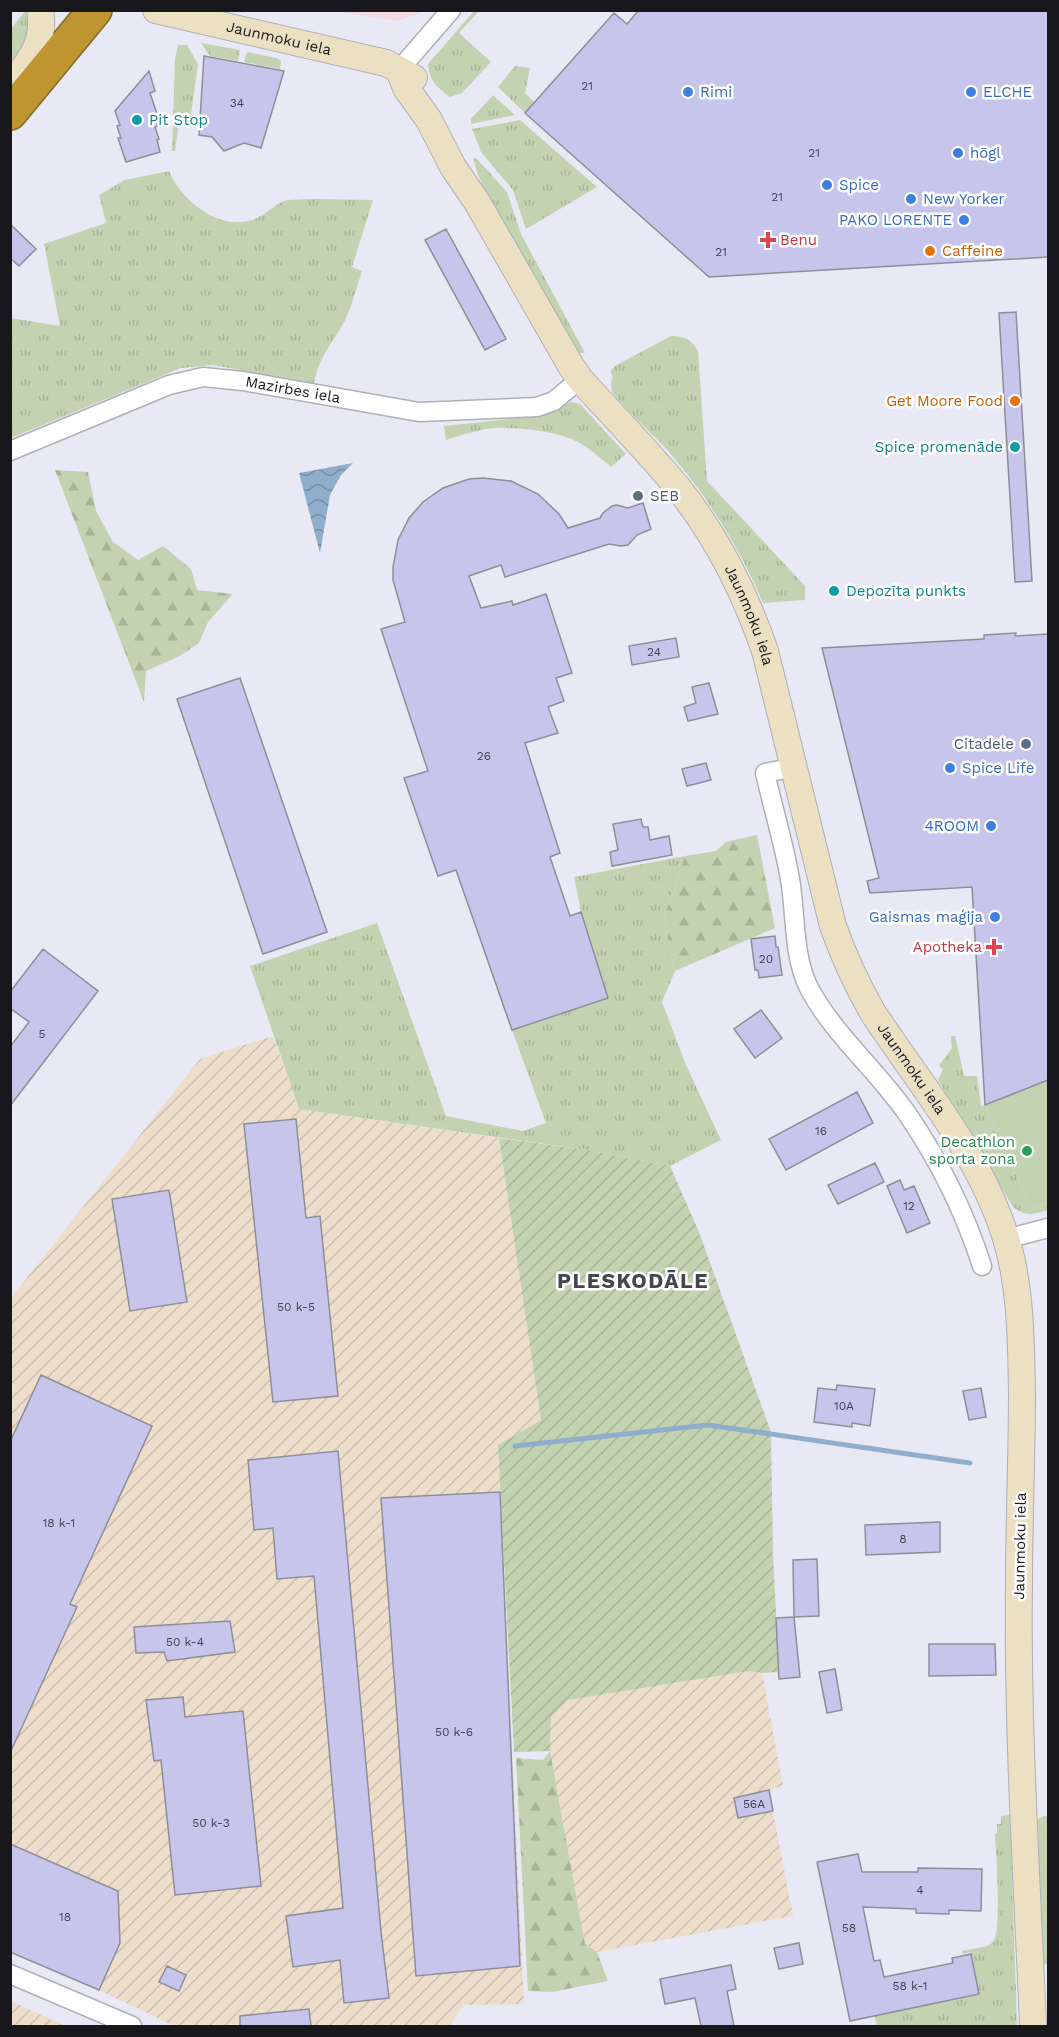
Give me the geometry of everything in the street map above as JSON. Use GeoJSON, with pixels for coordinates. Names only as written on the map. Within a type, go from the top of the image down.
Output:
{"type":"FeatureCollection","features":[{"type":"Feature","properties":{"kind":"highway"},"geometry":{"type":"LineString","coordinates":[[10,113],[95,10]]}},
{"type":"Feature","properties":{"kind":"street"},"geometry":{"type":"LineString","coordinates":[[10,86],[38,46],[43,25],[40,10]]}},
{"type":"Feature","properties":{"kind":"street","name":"Jaunmoku iela"},"geometry":{"type":"LineString","coordinates":[[156,10],[386,63],[417,79],[451,130],[465,161],[477,202],[557,344],[580,380],[679,489],[702,521],[726,561],[754,620],[765,651],[833,926],[842,951],[873,1013],[953,1128],[983,1180],[1006,1239],[1016,1288],[1021,1342],[1022,1462],[1019,1595],[1023,1796],[1033,2026]]}},
{"type":"Feature","properties":{"kind":"street"},"geometry":{"type":"LineString","coordinates":[[399,70],[451,10]]}},
{"type":"Feature","properties":{"kind":"street","name":"Mazirbes iela"},"geometry":{"type":"LineString","coordinates":[[10,451],[169,385],[203,377],[254,383],[419,412],[537,406],[554,401],[580,380]]}},
{"type":"Feature","properties":{"kind":"street","name":"Jaunmoku iela"},"geometry":{"type":"LineString","coordinates":[[795,766],[765,773],[790,876],[799,966],[821,1008],[908,1115],[947,1180],[962,1211],[982,1266]]}},
{"type":"Feature","properties":{"kind":"street"},"geometry":{"type":"LineString","coordinates":[[908,1115],[931,1098]]}},
{"type":"Feature","properties":{"kind":"street"},"geometry":{"type":"LineString","coordinates":[[1006,1239],[1048,1228]]}},
{"type":"Feature","properties":{"kind":"street"},"geometry":{"type":"LineString","coordinates":[[10,1974],[132,2026]]}},
{"type":"Feature","properties":{"kind":"shaded area"},"geometry":{"type":"Polygon","coordinates":[[[336,11],[421,11],[397,21],[336,11]]]}},
{"type":"Feature","properties":{"kind":"shaded area"},"geometry":{"type":"Polygon","coordinates":[[[273,1036],[299,1109],[499,1138],[541,1420],[498,1445],[524,2004],[464,2005],[449,2026],[174,2026],[11,1952],[11,1298],[200,1059],[273,1036]]]}},
{"type":"Feature","properties":{"kind":"shaded area"},"geometry":{"type":"Polygon","coordinates":[[[750,1671],[762,1673],[783,1785],[769,1791],[793,1916],[597,1952],[585,1944],[550,1751],[551,1716],[568,1700],[750,1671]]]}},
{"type":"Feature","properties":{"kind":"shaded area"},"geometry":{"type":"Polygon","coordinates":[[[11,2001],[65,2026],[11,2026],[11,2001]]]}},
{"type":"Feature","properties":{"kind":"green space"},"geometry":{"type":"Polygon","coordinates":[[[25,11],[33,11],[36,17],[11,75],[11,29],[25,11]]]}},
{"type":"Feature","properties":{"kind":"green space"},"geometry":{"type":"Polygon","coordinates":[[[474,11],[479,11],[459,33],[491,62],[462,93],[450,97],[434,83],[428,64],[474,11]]]}},
{"type":"Feature","properties":{"kind":"green space"},"geometry":{"type":"Polygon","coordinates":[[[201,43],[240,50],[238,61],[210,56],[201,43]]]}},
{"type":"Feature","properties":{"kind":"green space"},"geometry":{"type":"Polygon","coordinates":[[[178,45],[187,45],[198,64],[190,122],[179,122],[175,151],[172,151],[175,59],[178,45]]]}},
{"type":"Feature","properties":{"kind":"green space"},"geometry":{"type":"Polygon","coordinates":[[[247,52],[277,58],[281,61],[280,69],[244,62],[247,52]]]}},
{"type":"Feature","properties":{"kind":"green space"},"geometry":{"type":"Polygon","coordinates":[[[515,66],[530,68],[525,93],[534,102],[525,113],[498,87],[515,66]]]}},
{"type":"Feature","properties":{"kind":"green space"},"geometry":{"type":"Polygon","coordinates":[[[493,95],[515,115],[471,124],[471,119],[493,95]]]}},
{"type":"Feature","properties":{"kind":"green space"},"geometry":{"type":"Polygon","coordinates":[[[520,120],[597,187],[526,229],[513,190],[481,152],[472,129],[520,120]]]}},
{"type":"Feature","properties":{"kind":"green space"},"geometry":{"type":"Polygon","coordinates":[[[473,158],[477,159],[507,192],[521,234],[585,353],[576,353],[493,209],[473,158]]]}},
{"type":"Feature","properties":{"kind":"green space"},"geometry":{"type":"Polygon","coordinates":[[[169,171],[183,194],[193,204],[217,218],[230,222],[244,222],[257,218],[289,200],[373,200],[352,267],[362,271],[353,300],[343,325],[319,365],[314,384],[213,365],[181,368],[11,438],[11,318],[60,326],[44,244],[106,223],[99,195],[125,180],[169,171]]]}},
{"type":"Feature","properties":{"kind":"green space"},"geometry":{"type":"Polygon","coordinates":[[[671,336],[687,339],[698,351],[707,481],[805,586],[805,600],[763,603],[744,563],[710,505],[669,452],[612,392],[613,376],[610,372],[615,366],[671,336]]]}},
{"type":"Feature","properties":{"kind":"green space"},"geometry":{"type":"Polygon","coordinates":[[[571,402],[580,404],[626,454],[611,467],[578,442],[538,430],[490,429],[446,440],[444,426],[537,416],[571,402]]]}},
{"type":"Feature","properties":{"kind":"green space"},"geometry":{"type":"Polygon","coordinates":[[[55,470],[88,472],[96,511],[113,542],[138,560],[163,546],[191,569],[197,590],[233,594],[208,622],[199,643],[178,657],[146,671],[144,702],[55,470]]]}},
{"type":"Feature","properties":{"kind":"green space"},"geometry":{"type":"Polygon","coordinates":[[[757,835],[775,928],[675,971],[668,949],[668,932],[664,918],[685,856],[716,851],[726,842],[757,835]]]}},
{"type":"Feature","properties":{"kind":"green space"},"geometry":{"type":"Polygon","coordinates":[[[685,856],[664,918],[668,932],[668,949],[675,971],[662,1002],[686,1065],[721,1140],[670,1166],[587,1150],[299,1109],[250,966],[377,923],[446,1116],[523,1131],[546,1123],[512,1030],[608,997],[581,912],[574,877],[685,856]]]}},
{"type":"Feature","properties":{"kind":"green space"},"geometry":{"type":"Polygon","coordinates":[[[951,1036],[955,1036],[964,1076],[977,1076],[981,1106],[985,1105],[1026,1197],[1033,1208],[1048,1203],[1048,1210],[1026,1214],[1013,1207],[938,1080],[943,1069],[939,1066],[952,1048],[951,1036]]]}},
{"type":"Feature","properties":{"kind":"green space","name":"Decathlon sporta zona"},"geometry":{"type":"Polygon","coordinates":[[[1048,1080],[1048,1203],[1033,1208],[985,1105],[1048,1080]]]}},
{"type":"Feature","properties":{"kind":"green space"},"geometry":{"type":"Polygon","coordinates":[[[499,1138],[587,1150],[670,1166],[699,1232],[771,1432],[773,1554],[779,1672],[749,1671],[568,1700],[551,1717],[550,1751],[514,1752],[498,1445],[541,1420],[499,1138]]]}},
{"type":"Feature","properties":{"kind":"green space"},"geometry":{"type":"Polygon","coordinates":[[[550,1751],[585,1944],[597,1952],[608,1981],[552,1992],[528,1991],[516,1758],[543,1760],[550,1751]]]}},
{"type":"Feature","properties":{"kind":"green space"},"geometry":{"type":"Polygon","coordinates":[[[1010,1815],[1017,2025],[877,2026],[875,2016],[979,1994],[971,1952],[963,1954],[962,1951],[987,1946],[993,1942],[996,1935],[998,1891],[995,1834],[997,1824],[1001,1824],[1001,1816],[1010,1815]]]}},
{"type":"Feature","properties":{"kind":"green space"},"geometry":{"type":"Polygon","coordinates":[[[1048,1816],[1048,1964],[1041,1965],[1038,1819],[1048,1816]]]}},
{"type":"Feature","properties":{"kind":"water"},"geometry":{"type":"Polygon","coordinates":[[[353,463],[341,475],[330,495],[320,553],[299,473],[353,463]]]}},
{"type":"Feature","properties":{"kind":"building","name":"Spice"},"geometry":{"type":"Polygon","coordinates":[[[639,10],[1048,10],[1048,257],[709,277],[525,113],[614,13],[627,24],[639,10]]]}},
{"type":"Feature","properties":{"kind":"building"},"geometry":{"type":"Polygon","coordinates":[[[204,56],[284,71],[261,148],[244,143],[224,151],[212,137],[199,135],[204,56]]]}},
{"type":"Feature","properties":{"kind":"building","name":"Pit Stop"},"geometry":{"type":"Polygon","coordinates":[[[149,71],[155,91],[150,93],[157,114],[154,115],[158,126],[155,127],[160,152],[126,162],[118,138],[121,138],[117,126],[120,125],[115,111],[149,71]]]}},
{"type":"Feature","properties":{"kind":"building"},"geometry":{"type":"Polygon","coordinates":[[[10,224],[36,249],[19,266],[10,258],[10,224]]]}},
{"type":"Feature","properties":{"kind":"building"},"geometry":{"type":"Polygon","coordinates":[[[446,229],[506,339],[485,350],[425,240],[446,229]]]}},
{"type":"Feature","properties":{"kind":"building","name":"Spice promenāde"},"geometry":{"type":"Polygon","coordinates":[[[1016,312],[1032,581],[1015,582],[999,313],[1016,312]]]}},
{"type":"Feature","properties":{"kind":"building"},"geometry":{"type":"Polygon","coordinates":[[[469,479],[511,481],[538,494],[559,514],[568,528],[600,518],[612,506],[628,508],[643,503],[651,529],[637,535],[628,545],[609,544],[505,577],[501,565],[469,576],[481,608],[512,601],[513,605],[546,594],[572,673],[556,678],[564,701],[548,707],[558,733],[525,743],[560,853],[550,857],[570,916],[581,912],[608,998],[512,1030],[456,870],[438,876],[404,778],[428,771],[381,629],[405,622],[393,580],[393,567],[398,540],[409,518],[423,502],[443,488],[469,479]]]}},
{"type":"Feature","properties":{"kind":"building","name":"Spice Life"},"geometry":{"type":"Polygon","coordinates":[[[1016,633],[1015,636],[1048,634],[1048,1080],[985,1105],[972,887],[870,893],[867,881],[879,878],[822,648],[984,639],[984,635],[1016,633]]]}},
{"type":"Feature","properties":{"kind":"building"},"geometry":{"type":"Polygon","coordinates":[[[676,638],[679,657],[632,665],[629,646],[676,638]]]}},
{"type":"Feature","properties":{"kind":"building"},"geometry":{"type":"Polygon","coordinates":[[[240,678],[327,932],[263,954],[177,699],[240,678]]]}},
{"type":"Feature","properties":{"kind":"building"},"geometry":{"type":"Polygon","coordinates":[[[709,683],[718,714],[688,721],[684,707],[696,703],[692,687],[709,683]]]}},
{"type":"Feature","properties":{"kind":"building"},"geometry":{"type":"Polygon","coordinates":[[[706,763],[711,780],[687,786],[682,769],[706,763]]]}},
{"type":"Feature","properties":{"kind":"building"},"geometry":{"type":"Polygon","coordinates":[[[641,819],[643,827],[648,827],[650,840],[669,836],[672,855],[612,866],[610,852],[618,850],[613,824],[641,819]]]}},
{"type":"Feature","properties":{"kind":"building"},"geometry":{"type":"Polygon","coordinates":[[[775,936],[782,975],[759,978],[758,970],[755,970],[751,939],[775,936]]]}},
{"type":"Feature","properties":{"kind":"building"},"geometry":{"type":"Polygon","coordinates":[[[43,949],[98,991],[10,1106],[10,1047],[29,1022],[10,1008],[10,992],[43,949]]]}},
{"type":"Feature","properties":{"kind":"building"},"geometry":{"type":"Polygon","coordinates":[[[761,1010],[782,1038],[755,1058],[734,1029],[761,1010]]]}},
{"type":"Feature","properties":{"kind":"building"},"geometry":{"type":"Polygon","coordinates":[[[857,1092],[873,1123],[786,1170],[769,1139],[857,1092]]]}},
{"type":"Feature","properties":{"kind":"building"},"geometry":{"type":"Polygon","coordinates":[[[296,1119],[306,1218],[320,1216],[338,1396],[273,1402],[244,1124],[296,1119]]]}},
{"type":"Feature","properties":{"kind":"building"},"geometry":{"type":"Polygon","coordinates":[[[875,1163],[884,1182],[838,1204],[828,1185],[875,1163]]]}},
{"type":"Feature","properties":{"kind":"building"},"geometry":{"type":"Polygon","coordinates":[[[900,1180],[904,1190],[914,1186],[930,1223],[907,1233],[887,1186],[900,1180]]]}},
{"type":"Feature","properties":{"kind":"building"},"geometry":{"type":"Polygon","coordinates":[[[169,1190],[187,1302],[130,1311],[112,1199],[169,1190]]]}},
{"type":"Feature","properties":{"kind":"building"},"geometry":{"type":"Polygon","coordinates":[[[41,1375],[152,1426],[70,1604],[77,1607],[10,1753],[10,1442],[41,1375]]]}},
{"type":"Feature","properties":{"kind":"building"},"geometry":{"type":"Polygon","coordinates":[[[837,1385],[875,1389],[870,1426],[852,1423],[852,1427],[814,1422],[818,1388],[836,1390],[837,1385]]]}},
{"type":"Feature","properties":{"kind":"building"},"geometry":{"type":"Polygon","coordinates":[[[981,1388],[986,1417],[969,1420],[963,1391],[981,1388]]]}},
{"type":"Feature","properties":{"kind":"building"},"geometry":{"type":"Polygon","coordinates":[[[338,1451],[381,1932],[389,1998],[344,2003],[340,1960],[293,1967],[286,1916],[343,1908],[314,1576],[277,1579],[273,1528],[254,1530],[248,1460],[338,1451]]]}},
{"type":"Feature","properties":{"kind":"building"},"geometry":{"type":"Polygon","coordinates":[[[500,1492],[520,1966],[416,1976],[381,1498],[500,1492]]]}},
{"type":"Feature","properties":{"kind":"building"},"geometry":{"type":"Polygon","coordinates":[[[940,1522],[940,1552],[866,1555],[865,1525],[940,1522]]]}},
{"type":"Feature","properties":{"kind":"building"},"geometry":{"type":"Polygon","coordinates":[[[817,1559],[819,1616],[794,1617],[793,1560],[817,1559]]]}},
{"type":"Feature","properties":{"kind":"building"},"geometry":{"type":"Polygon","coordinates":[[[794,1617],[800,1677],[779,1679],[776,1618],[794,1617]]]}},
{"type":"Feature","properties":{"kind":"building"},"geometry":{"type":"Polygon","coordinates":[[[230,1621],[235,1652],[167,1661],[164,1652],[136,1653],[134,1627],[230,1621]]]}},
{"type":"Feature","properties":{"kind":"building"},"geometry":{"type":"Polygon","coordinates":[[[929,1644],[995,1644],[996,1675],[929,1676],[929,1644]]]}},
{"type":"Feature","properties":{"kind":"building"},"geometry":{"type":"Polygon","coordinates":[[[835,1669],[842,1710],[827,1713],[819,1672],[835,1669]]]}},
{"type":"Feature","properties":{"kind":"building"},"geometry":{"type":"Polygon","coordinates":[[[183,1697],[185,1717],[243,1711],[261,1886],[175,1895],[161,1760],[154,1761],[146,1700],[183,1697]]]}},
{"type":"Feature","properties":{"kind":"building"},"geometry":{"type":"Polygon","coordinates":[[[769,1790],[773,1811],[738,1818],[734,1798],[769,1790]]]}},
{"type":"Feature","properties":{"kind":"building"},"geometry":{"type":"Polygon","coordinates":[[[10,1844],[118,1891],[120,1943],[99,1990],[10,1952],[10,1844]]]}},
{"type":"Feature","properties":{"kind":"building"},"geometry":{"type":"Polygon","coordinates":[[[858,1854],[862,1872],[918,1872],[918,1868],[982,1869],[981,1911],[949,1910],[949,1914],[916,1913],[916,1909],[863,1907],[874,1961],[880,1960],[884,1977],[953,1963],[952,1958],[971,1954],[979,1994],[850,2021],[817,1862],[858,1854]]]}},
{"type":"Feature","properties":{"kind":"building"},"geometry":{"type":"Polygon","coordinates":[[[799,1943],[803,1964],[779,1969],[774,1948],[799,1943]]]}},
{"type":"Feature","properties":{"kind":"building"},"geometry":{"type":"Polygon","coordinates":[[[731,1965],[736,1989],[727,1991],[734,2026],[701,2026],[695,1998],[665,2004],[660,1979],[731,1965]]]}},
{"type":"Feature","properties":{"kind":"building"},"geometry":{"type":"Polygon","coordinates":[[[167,1966],[186,1975],[179,1991],[159,1982],[167,1966]]]}},
{"type":"Feature","properties":{"kind":"building"},"geometry":{"type":"Polygon","coordinates":[[[309,2009],[311,2026],[240,2026],[240,2016],[309,2009]]]}},
{"type":"Feature","properties":{"kind":"waterway"},"geometry":{"type":"LineString","coordinates":[[515,1446],[708,1425],[970,1463]]}},
{"type":"Feature","properties":{"kind":"place","name":"Rimi"},"geometry":{"type":"Point","coordinates":[688,92]}},
{"type":"Feature","properties":{"kind":"place","name":"ELCHE"},"geometry":{"type":"Point","coordinates":[971,92]}},
{"type":"Feature","properties":{"kind":"place","name":"Pit Stop"},"geometry":{"type":"Point","coordinates":[137,120]}},
{"type":"Feature","properties":{"kind":"place","name":"hōgl"},"geometry":{"type":"Point","coordinates":[958,153]}},
{"type":"Feature","properties":{"kind":"place","name":"Spice"},"geometry":{"type":"Point","coordinates":[827,185]}},
{"type":"Feature","properties":{"kind":"place","name":"New Yorker"},"geometry":{"type":"Point","coordinates":[911,199]}},
{"type":"Feature","properties":{"kind":"place","name":"PAKO LORENTE"},"geometry":{"type":"Point","coordinates":[964,220]}},
{"type":"Feature","properties":{"kind":"place","name":"Benu"},"geometry":{"type":"Point","coordinates":[768,240]}},
{"type":"Feature","properties":{"kind":"place","name":"Caffeine"},"geometry":{"type":"Point","coordinates":[930,251]}},
{"type":"Feature","properties":{"kind":"place","name":"Get Moore Food"},"geometry":{"type":"Point","coordinates":[1015,401]}},
{"type":"Feature","properties":{"kind":"place","name":"Spice promenāde"},"geometry":{"type":"Point","coordinates":[1015,447]}},
{"type":"Feature","properties":{"kind":"place","name":"SEB"},"geometry":{"type":"Point","coordinates":[638,496]}},
{"type":"Feature","properties":{"kind":"place","name":"Depozīta punkts"},"geometry":{"type":"Point","coordinates":[834,591]}},
{"type":"Feature","properties":{"kind":"place","name":"Citadele"},"geometry":{"type":"Point","coordinates":[1026,744]}},
{"type":"Feature","properties":{"kind":"place","name":"Spice Life"},"geometry":{"type":"Point","coordinates":[950,768]}},
{"type":"Feature","properties":{"kind":"place","name":"4ROOM"},"geometry":{"type":"Point","coordinates":[991,826]}},
{"type":"Feature","properties":{"kind":"place","name":"Gaismas maģija"},"geometry":{"type":"Point","coordinates":[995,917]}},
{"type":"Feature","properties":{"kind":"place","name":"Apotheka"},"geometry":{"type":"Point","coordinates":[994,947]}},
{"type":"Feature","properties":{"kind":"place","name":"Decathlon sporta zona"},"geometry":{"type":"Point","coordinates":[1027,1151]}},
{"type":"Feature","properties":{"kind":"district","name":"PLESKODĀLE"},"geometry":{"type":"Point","coordinates":[633,1280]}}]}
